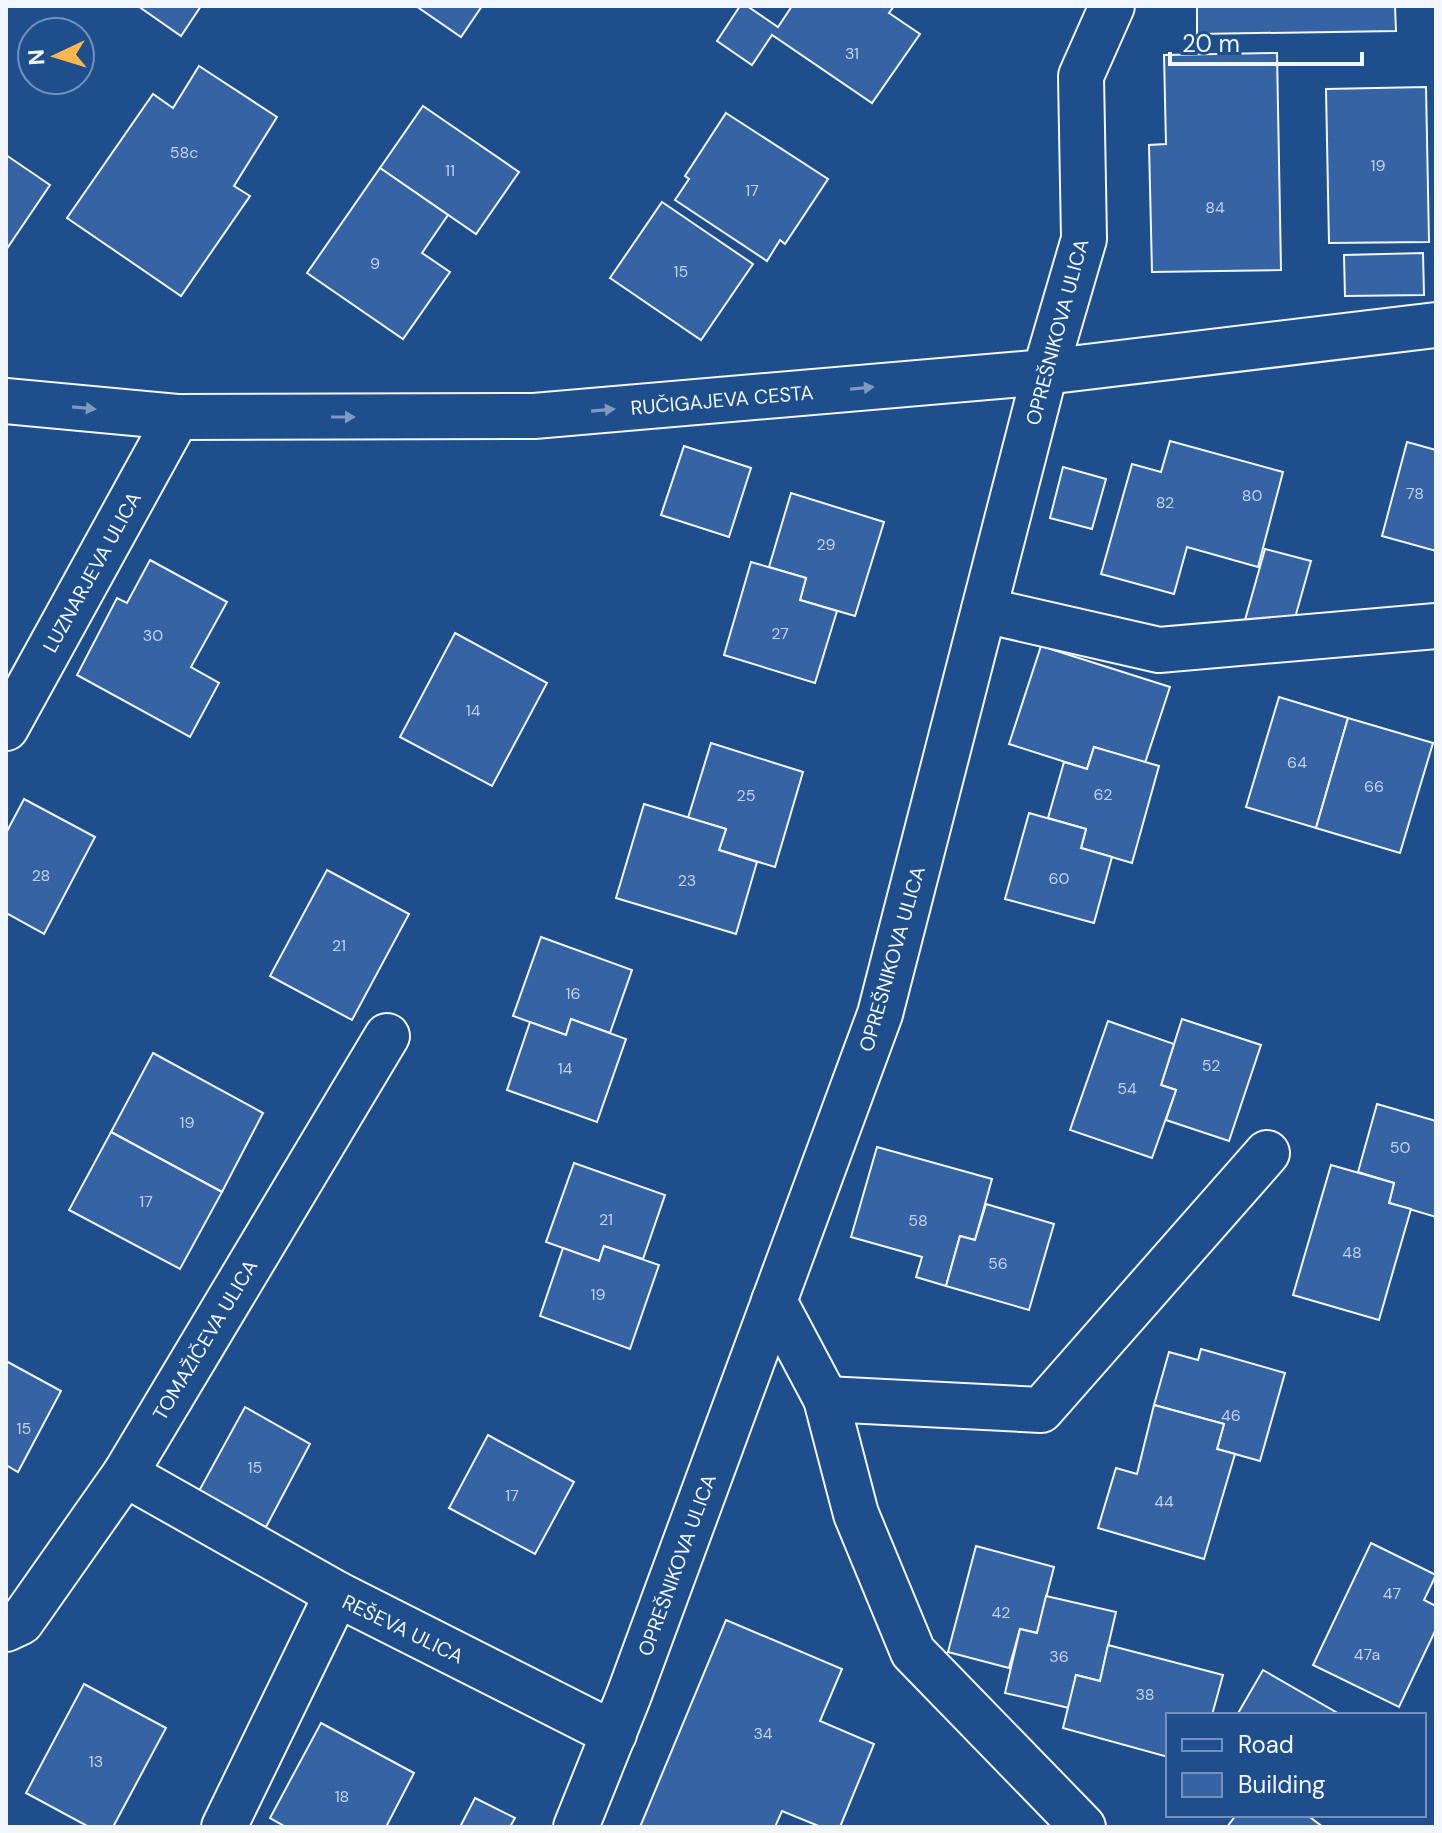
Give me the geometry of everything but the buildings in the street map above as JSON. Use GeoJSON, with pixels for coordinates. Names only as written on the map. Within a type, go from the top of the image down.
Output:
{"type":"FeatureCollection","features":[{"type":"Feature","properties":{"kind":"street","name":"OPREŠNIKOVA ULICA"},"geometry":{"type":"LineString","coordinates":[[576,1827],[614,1734],[880,1014],[1045,372],[1084,239],[1081,76],[1112,6]]}},
{"type":"Feature","properties":{"kind":"street","name":"RUČIGAJEVA CESTA"},"geometry":{"type":"LineString","coordinates":[[6,401],[177,417],[534,416],[1045,372],[1436,325]]}},
{"type":"Feature","properties":{"kind":"street","name":"LUZNARJEVA ULICA"},"geometry":{"type":"LineString","coordinates":[[6,728],[177,417]]}},
{"type":"Feature","properties":{"kind":"street"},"geometry":{"type":"LineString","coordinates":[[984,610],[1159,650],[1436,626]]}},
{"type":"Feature","properties":{"kind":"street","name":"TOMAŽIČEVA ULICA"},"geometry":{"type":"LineString","coordinates":[[6,1629],[21,1622],[125,1474],[387,1036]]}},
{"type":"Feature","properties":{"kind":"street"},"geometry":{"type":"LineString","coordinates":[[826,1399],[1041,1410],[1267,1153]]}},
{"type":"Feature","properties":{"kind":"street"},"geometry":{"type":"LineString","coordinates":[[774,1301],[826,1399],[856,1514],[913,1652],[1081,1826]]}},
{"type":"Feature","properties":{"kind":"street"},"geometry":{"type":"LineString","coordinates":[[125,1474],[337,1594]]}},
{"type":"Feature","properties":{"kind":"street","name":"REŠEVA ULICA"},"geometry":{"type":"LineString","coordinates":[[224,1827],[337,1594],[614,1734]]}}]}
